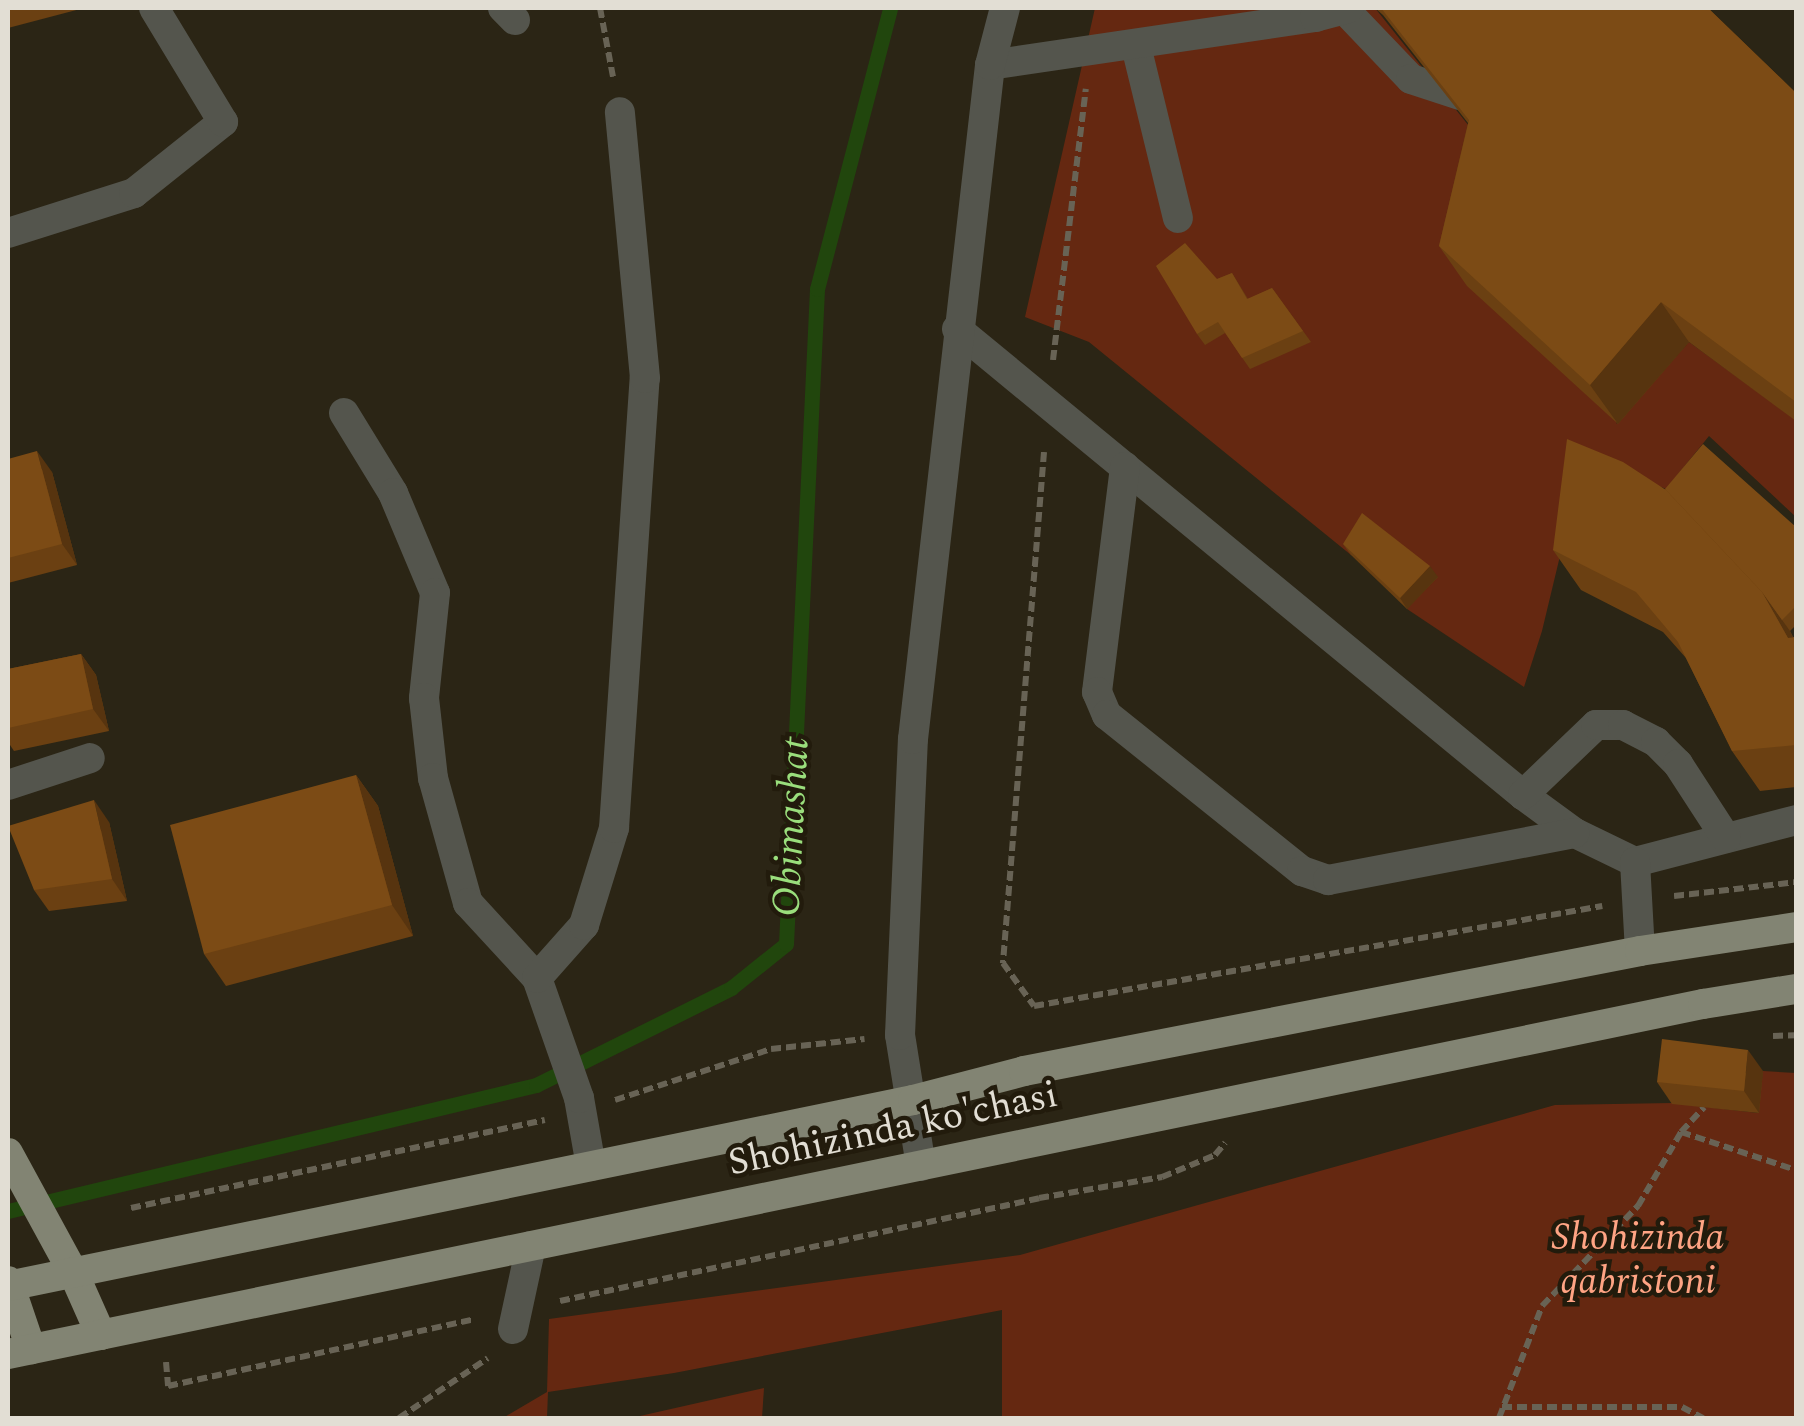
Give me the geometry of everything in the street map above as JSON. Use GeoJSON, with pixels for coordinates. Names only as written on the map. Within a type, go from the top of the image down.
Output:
{"type":"FeatureCollection","features":[{"type":"Feature","properties":{"kind":"main road","name":"Shohizinda ko'chasi"},"geometry":{"type":"LineString","coordinates":[[8,1284],[913,1100],[1024,1071],[1640,951],[1796,927]]}},
{"type":"Feature","properties":{"kind":"main road","name":"Shohizinda ko'chasi"},"geometry":{"type":"LineString","coordinates":[[19,1352],[1703,1004],[1796,989]]}},
{"type":"Feature","properties":{"kind":"main road"},"geometry":{"type":"LineString","coordinates":[[8,1153],[73,1272],[101,1334]]}},
{"type":"Feature","properties":{"kind":"main road"},"geometry":{"type":"LineString","coordinates":[[8,1284],[19,1352]]}},
{"type":"Feature","properties":{"kind":"street"},"geometry":{"type":"LineString","coordinates":[[8,232],[134,193],[223,122],[154,8]]}},
{"type":"Feature","properties":{"kind":"street"},"geometry":{"type":"LineString","coordinates":[[921,1166],[900,1035],[913,738],[990,66],[1005,8]]}},
{"type":"Feature","properties":{"kind":"street"},"geometry":{"type":"LineString","coordinates":[[990,66],[1136,46],[1347,9],[1411,79],[1485,103],[1516,101]]}},
{"type":"Feature","properties":{"kind":"street"},"geometry":{"type":"LineString","coordinates":[[1136,46],[1178,218]]}},
{"type":"Feature","properties":{"kind":"street"},"geometry":{"type":"LineString","coordinates":[[536,978],[584,925],[614,828],[645,378],[620,112]]}},
{"type":"Feature","properties":{"kind":"street"},"geometry":{"type":"LineString","coordinates":[[957,328],[1523,795],[1575,833],[1635,862],[1796,820]]}},
{"type":"Feature","properties":{"kind":"street"},"geometry":{"type":"LineString","coordinates":[[344,413],[393,493],[435,593],[424,698],[434,778],[468,903],[536,978],[550,1006],[580,1105],[592,1166]]}},
{"type":"Feature","properties":{"kind":"street"},"geometry":{"type":"LineString","coordinates":[[1125,467],[1097,692],[1107,715],[1302,870],[1328,880],[1575,833]]}},
{"type":"Feature","properties":{"kind":"street"},"geometry":{"type":"LineString","coordinates":[[1523,795],[1596,725],[1623,724],[1656,742],[1678,764],[1726,838]]}},
{"type":"Feature","properties":{"kind":"street"},"geometry":{"type":"LineString","coordinates":[[8,785],[90,758]]}},
{"type":"Feature","properties":{"kind":"street"},"geometry":{"type":"LineString","coordinates":[[1635,862],[1640,951]]}},
{"type":"Feature","properties":{"kind":"street"},"geometry":{"type":"LineString","coordinates":[[516,1319],[532,1246]]}},
{"type":"Feature","properties":{"kind":"path"},"geometry":{"type":"LineString","coordinates":[[600,8],[620,112]]}},
{"type":"Feature","properties":{"kind":"path"},"geometry":{"type":"LineString","coordinates":[[1092,52],[1080,118],[1048,404],[1003,963],[1034,1006],[1638,899],[1796,882]]}},
{"type":"Feature","properties":{"kind":"path"},"geometry":{"type":"LineString","coordinates":[[131,1208],[580,1105],[771,1048],[900,1035]]}},
{"type":"Feature","properties":{"kind":"path"},"geometry":{"type":"LineString","coordinates":[[163,1321],[168,1386],[516,1319],[1038,1198],[1162,1177],[1215,1155],[1269,1093]]}},
{"type":"Feature","properties":{"kind":"path"},"geometry":{"type":"LineString","coordinates":[[1499,1418],[1542,1306],[1638,1206],[1681,1132],[1704,1107]]}},
{"type":"Feature","properties":{"kind":"path"},"geometry":{"type":"LineString","coordinates":[[1681,1132],[1796,1170]]}},
{"type":"Feature","properties":{"kind":"path"},"geometry":{"type":"LineString","coordinates":[[398,1418],[510,1343],[516,1319]]}},
{"type":"Feature","properties":{"kind":"path"},"geometry":{"type":"LineString","coordinates":[[1502,1408],[1682,1407],[1703,1418]]}},
{"type":"Feature","properties":{"kind":"green space"},"geometry":{"type":"Polygon","coordinates":[[[1095,8],[1375,8],[1496,160],[1617,424],[1689,342],[1796,420],[1796,517],[1709,436],[1666,489],[1584,456],[1542,631],[1524,687],[1407,609],[1437,577],[1351,555],[1089,342],[1025,317],[1095,8]]]}},
{"type":"Feature","properties":{"kind":"green space","name":"Shohizinda qabristoni"},"geometry":{"type":"Polygon","coordinates":[[[1763,1071],[1796,1073],[1796,1418],[1002,1418],[1002,1310],[674,1373],[548,1392],[547,1418],[503,1418],[547,1392],[549,1319],[1020,1255],[1555,1105],[1672,1103],[1758,1113],[1763,1071]]]}},
{"type":"Feature","properties":{"kind":"green space"},"geometry":{"type":"Polygon","coordinates":[[[764,1388],[762,1418],[631,1418],[764,1388]]]}},
{"type":"Feature","properties":{"kind":"building"},"geometry":{"type":"Polygon","coordinates":[[[1381,8],[1708,8],[1796,93],[1796,402],[1661,302],[1590,385],[1439,246],[1469,120],[1381,8]]]}},
{"type":"Feature","properties":{"kind":"building"},"geometry":{"type":"Polygon","coordinates":[[[1185,243],[1217,279],[1232,273],[1247,299],[1272,288],[1303,331],[1242,358],[1218,322],[1197,334],[1156,266],[1185,243]]]}},
{"type":"Feature","properties":{"kind":"building"},"geometry":{"type":"Polygon","coordinates":[[[1567,439],[1623,462],[1666,490],[1762,592],[1788,638],[1796,637],[1796,745],[1732,751],[1678,642],[1636,592],[1553,550],[1567,439]]]}},
{"type":"Feature","properties":{"kind":"building"},"geometry":{"type":"Polygon","coordinates":[[[1703,444],[1796,527],[1796,606],[1782,620],[1762,592],[1665,489],[1703,444]]]}},
{"type":"Feature","properties":{"kind":"building"},"geometry":{"type":"Polygon","coordinates":[[[37,451],[62,544],[8,558],[8,459],[37,451]]]}},
{"type":"Feature","properties":{"kind":"building"},"geometry":{"type":"Polygon","coordinates":[[[1362,513],[1430,566],[1400,598],[1343,544],[1362,513]]]}},
{"type":"Feature","properties":{"kind":"building"},"geometry":{"type":"Polygon","coordinates":[[[81,654],[93,709],[8,728],[8,669],[81,654]]]}},
{"type":"Feature","properties":{"kind":"building"},"geometry":{"type":"Polygon","coordinates":[[[356,775],[392,905],[204,954],[170,825],[356,775]]]}},
{"type":"Feature","properties":{"kind":"building"},"geometry":{"type":"Polygon","coordinates":[[[94,800],[112,879],[34,890],[8,826],[94,800]]]}},
{"type":"Feature","properties":{"kind":"building"},"geometry":{"type":"Polygon","coordinates":[[[1662,1039],[1748,1050],[1744,1091],[1657,1082],[1662,1039]]]}},
{"type":"Feature","properties":{"kind":"waterway","name":"Obimashat"},"geometry":{"type":"LineString","coordinates":[[8,1211],[536,1085],[731,988],[786,944],[817,289],[890,8]]}}]}
